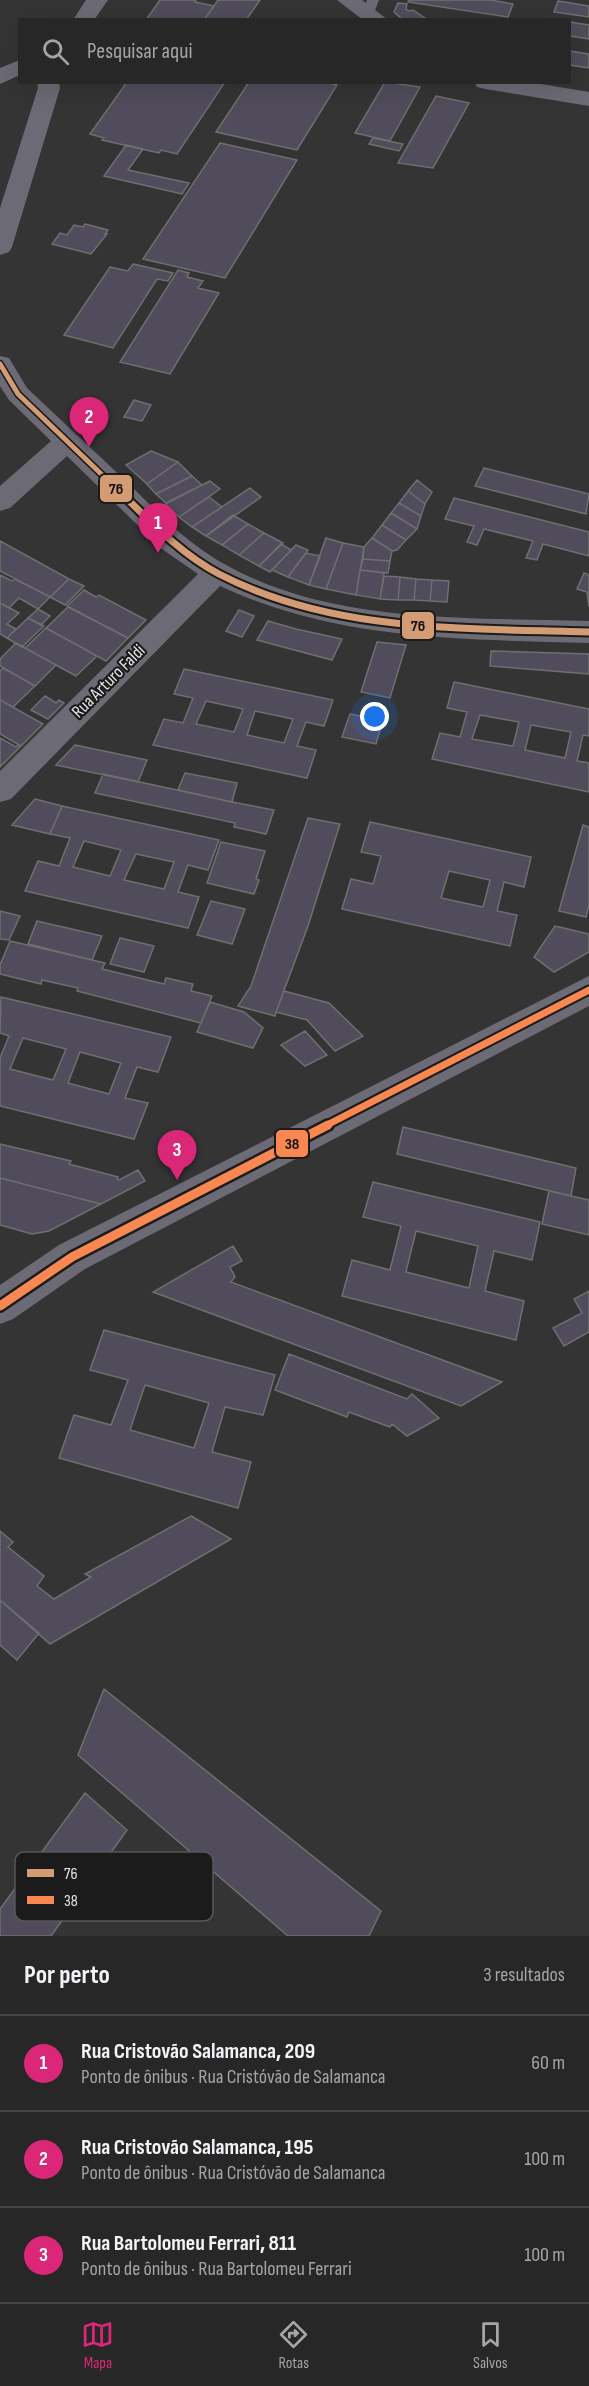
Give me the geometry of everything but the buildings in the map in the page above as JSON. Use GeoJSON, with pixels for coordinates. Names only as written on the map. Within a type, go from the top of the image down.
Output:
{"type":"FeatureCollection","features":[{"type":"Feature","properties":{"kind":"street"},"geometry":{"type":"LineString","coordinates":[[84,18],[97,0]]}},
{"type":"Feature","properties":{"kind":"street"},"geometry":{"type":"LineString","coordinates":[[348,0],[373,11]]}},
{"type":"Feature","properties":{"kind":"street"},"geometry":{"type":"LineString","coordinates":[[0,77],[18,67]]}},
{"type":"Feature","properties":{"kind":"street"},"geometry":{"type":"LineString","coordinates":[[0,247],[35,140],[48,84]]}},
{"type":"Feature","properties":{"kind":"street"},"geometry":{"type":"LineString","coordinates":[[497,84],[589,99]]}},
{"type":"Feature","properties":{"kind":"street"},"geometry":{"type":"LineString","coordinates":[[0,364],[18,394],[172,542],[198,563],[245,587],[297,605],[348,617],[415,625],[589,632]]}},
{"type":"Feature","properties":{"kind":"street"},"geometry":{"type":"LineString","coordinates":[[0,501],[67,441]]}},
{"type":"Feature","properties":{"kind":"street","name":"Rua Arturo Faldi"},"geometry":{"type":"LineString","coordinates":[[0,790],[216,573]]}},
{"type":"Feature","properties":{"kind":"street"},"geometry":{"type":"LineString","coordinates":[[0,1306],[72,1257],[589,990]]}},
{"type":"Feature","properties":{"kind":"transit line","name":"76"},"geometry":{"type":"LineString","coordinates":[[0,364],[18,394],[172,542],[217,573],[266,595],[318,611],[371,620],[426,626],[589,632]]}},
{"type":"Feature","properties":{"kind":"transit line","name":"38"},"geometry":{"type":"LineString","coordinates":[[0,1306],[72,1257],[589,990]]}},
{"type":"Feature","properties":{"kind":"place","name":"Rua Cristovão Salamanca, 195"},"geometry":{"type":"Point","coordinates":[89,447]}},
{"type":"Feature","properties":{"kind":"place","name":"Rua Cristovão Salamanca, 209"},"geometry":{"type":"Point","coordinates":[158,553]}},
{"type":"Feature","properties":{"kind":"place","name":"Rua Bartolomeu Ferrari, 811"},"geometry":{"type":"Point","coordinates":[177,1180]}}]}
